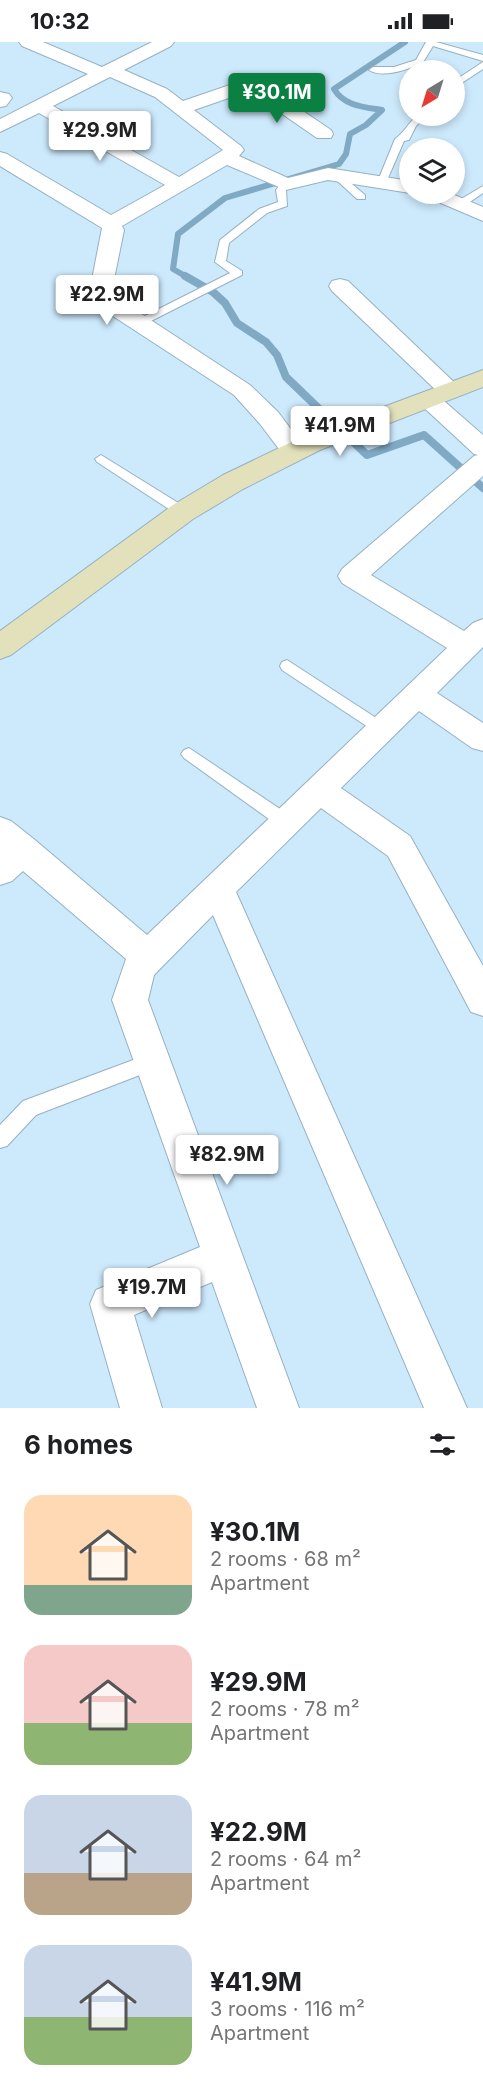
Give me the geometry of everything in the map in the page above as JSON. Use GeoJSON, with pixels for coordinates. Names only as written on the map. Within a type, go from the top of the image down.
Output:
{"type":"FeatureCollection","features":[{"type":"Feature","properties":{"kind":"main road"},"geometry":{"type":"LineString","coordinates":[[0,647],[183,512],[233,482],[302,448],[483,378]]}},
{"type":"Feature","properties":{"kind":"street"},"geometry":{"type":"LineString","coordinates":[[28,42],[161,93],[234,150],[226,158],[111,224]]}},
{"type":"Feature","properties":{"kind":"street"},"geometry":{"type":"LineString","coordinates":[[0,126],[164,42]]}},
{"type":"Feature","properties":{"kind":"street"},"geometry":{"type":"LineString","coordinates":[[182,108],[260,81],[324,134]]}},
{"type":"Feature","properties":{"kind":"street"},"geometry":{"type":"LineString","coordinates":[[1,99],[35,109],[179,185]]}},
{"type":"Feature","properties":{"kind":"street"},"geometry":{"type":"LineString","coordinates":[[0,158],[111,224],[114,230],[100,294],[107,302],[242,390],[302,448]]}},
{"type":"Feature","properties":{"kind":"street"},"geometry":{"type":"LineString","coordinates":[[226,158],[279,181],[328,174],[399,185]]}},
{"type":"Feature","properties":{"kind":"street"},"geometry":{"type":"LineString","coordinates":[[460,204],[483,214]]}},
{"type":"Feature","properties":{"kind":"street"},"geometry":{"type":"LineString","coordinates":[[278,1408],[130,1000],[139,968],[148,957],[475,638],[352,576],[476,465],[439,395],[340,286]]}},
{"type":"Feature","properties":{"kind":"street"},"geometry":{"type":"LineString","coordinates":[[417,695],[483,739]]}},
{"type":"Feature","properties":{"kind":"street"},"geometry":{"type":"LineString","coordinates":[[319,790],[399,846],[483,1000]]}},
{"type":"Feature","properties":{"kind":"street"},"geometry":{"type":"LineString","coordinates":[[8,851],[148,957]]}},
{"type":"Feature","properties":{"kind":"street"},"geometry":{"type":"LineString","coordinates":[[218,888],[446,1408]]}},
{"type":"Feature","properties":{"kind":"street"},"geometry":{"type":"LineString","coordinates":[[141,1408],[110,1304],[223,1258]]}},
{"type":"Feature","properties":{"kind":"lane"},"geometry":{"type":"LineString","coordinates":[[373,70],[395,70],[418,62],[431,42],[483,58]]}},
{"type":"Feature","properties":{"kind":"lane"},"geometry":{"type":"LineString","coordinates":[[465,77],[483,65]]}},
{"type":"Feature","properties":{"kind":"lane"},"geometry":{"type":"LineString","coordinates":[[382,183],[400,139],[406,138],[412,126]]}},
{"type":"Feature","properties":{"kind":"lane"},"geometry":{"type":"LineString","coordinates":[[336,175],[361,197]]}},
{"type":"Feature","properties":{"kind":"lane"},"geometry":{"type":"LineString","coordinates":[[139,323],[237,273],[220,262],[224,242],[263,212],[283,204],[279,181]]}},
{"type":"Feature","properties":{"kind":"lane"},"geometry":{"type":"LineString","coordinates":[[465,201],[483,189]]}},
{"type":"Feature","properties":{"kind":"lane"},"geometry":{"type":"LineString","coordinates":[[101,459],[183,512]]}},
{"type":"Feature","properties":{"kind":"lane"},"geometry":{"type":"LineString","coordinates":[[287,666],[382,729]]}},
{"type":"Feature","properties":{"kind":"lane"},"geometry":{"type":"LineString","coordinates":[[189,754],[286,822]]}},
{"type":"Feature","properties":{"kind":"lane"},"geometry":{"type":"LineString","coordinates":[[0,1139],[30,1108],[152,1062]]}},
{"type":"Feature","properties":{"kind":"waterway"},"geometry":{"type":"LineString","coordinates":[[187,277],[173,269],[178,234],[225,198],[339,164],[346,154],[350,134],[366,125],[382,110],[349,102],[338,95],[334,89],[405,42]]}},
{"type":"Feature","properties":{"kind":"waterway"},"geometry":{"type":"LineString","coordinates":[[185,276],[213,292],[225,303],[237,323],[266,342],[277,355],[286,377],[367,455],[424,435],[483,488]]}}]}
